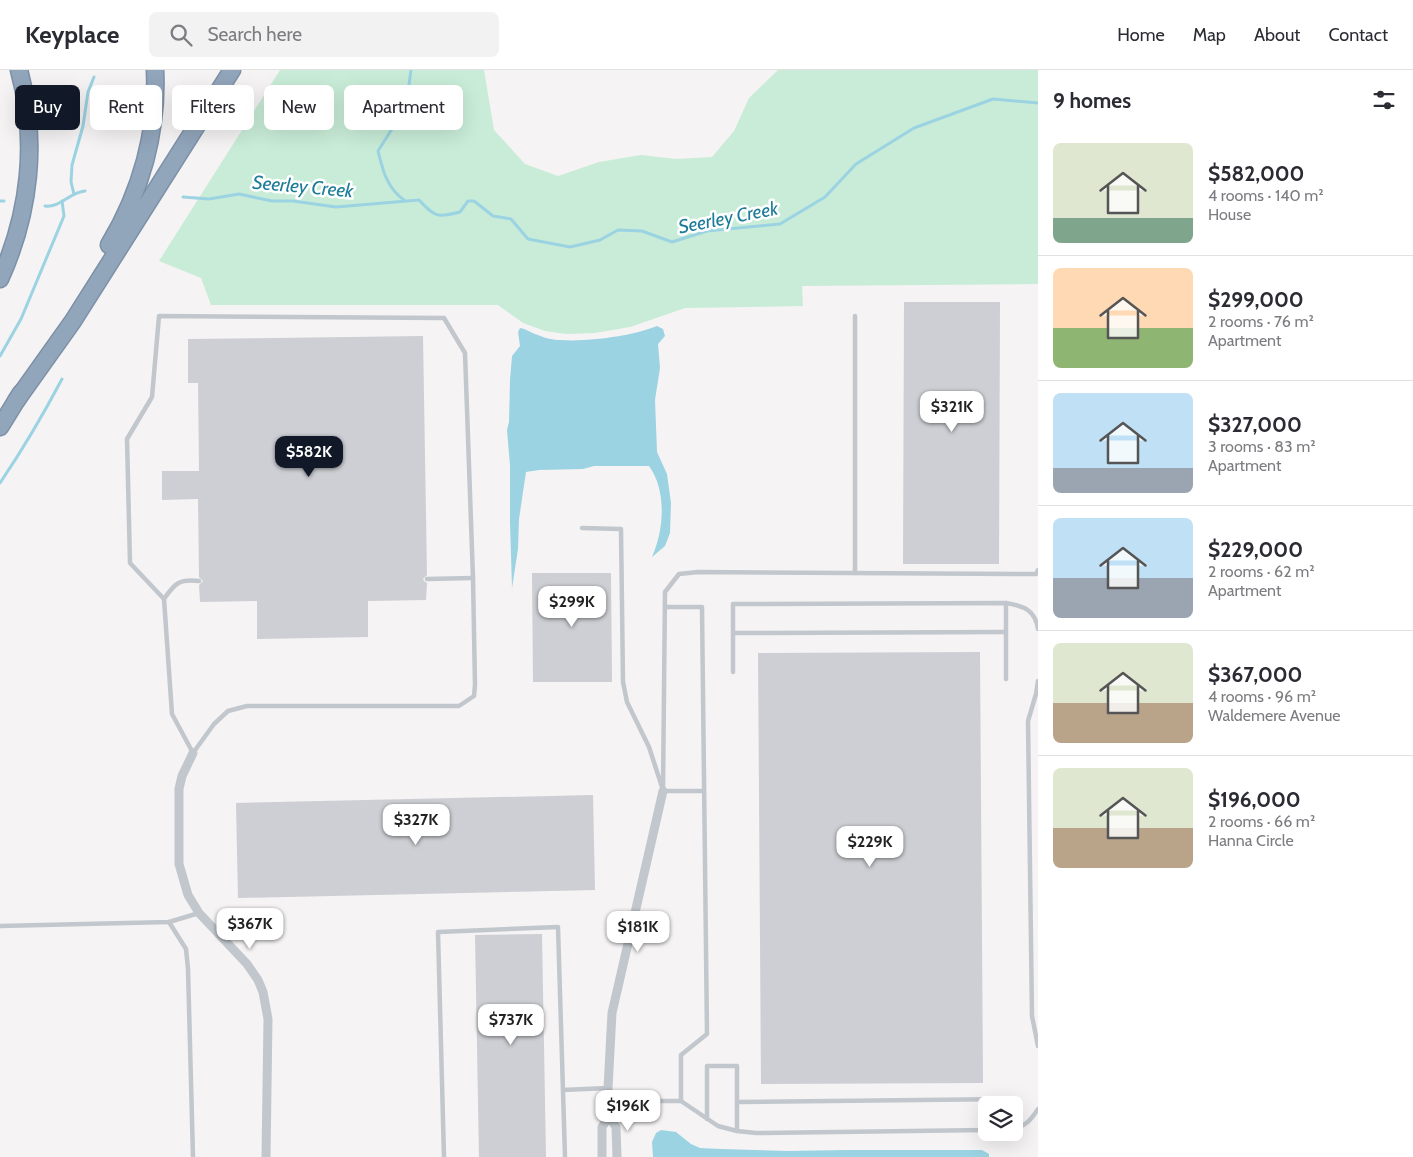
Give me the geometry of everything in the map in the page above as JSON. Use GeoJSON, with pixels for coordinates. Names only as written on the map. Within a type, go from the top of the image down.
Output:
{"type":"FeatureCollection","features":[{"type":"Feature","properties":{"kind":"highway"},"geometry":{"type":"LineString","coordinates":[[0,279],[8,262],[20,225],[29,173],[28,120],[19,70]]}},
{"type":"Feature","properties":{"kind":"highway"},"geometry":{"type":"LineString","coordinates":[[0,427],[112,240],[130,206],[143,170],[151,134],[155,97],[155,70]]}},
{"type":"Feature","properties":{"kind":"highway"},"geometry":{"type":"LineString","coordinates":[[16,401],[73,321],[232,70]]}},
{"type":"Feature","properties":{"kind":"street"},"geometry":{"type":"LineString","coordinates":[[193,753],[182,776],[179,789],[179,864],[184,884],[199,913],[247,964],[263,992],[268,1019],[266,1157]]}},
{"type":"Feature","properties":{"kind":"street"},"geometry":{"type":"LineString","coordinates":[[617,1157],[616,1127],[609,1117],[608,1088],[612,1013],[663,790]]}},
{"type":"Feature","properties":{"kind":"street"},"geometry":{"type":"LineString","coordinates":[[602,1157],[602,1127],[609,1117]]}},
{"type":"Feature","properties":{"kind":"lane"},"geometry":{"type":"LineString","coordinates":[[159,316],[444,318],[465,353],[474,578],[474,696],[459,706],[247,706],[228,711],[214,724],[193,753],[172,714],[164,599],[130,563],[127,439],[152,397],[159,316]]}},
{"type":"Feature","properties":{"kind":"lane"},"geometry":{"type":"LineString","coordinates":[[855,316],[855,572]]}},
{"type":"Feature","properties":{"kind":"lane"},"geometry":{"type":"LineString","coordinates":[[582,528],[621,529],[623,682],[627,702],[649,747],[663,790]]}},
{"type":"Feature","properties":{"kind":"lane"},"geometry":{"type":"LineString","coordinates":[[663,790],[665,592],[679,574],[698,572],[855,572],[1036,574],[1038,570]]}},
{"type":"Feature","properties":{"kind":"lane"},"geometry":{"type":"LineString","coordinates":[[427,579],[474,578]]}},
{"type":"Feature","properties":{"kind":"lane"},"geometry":{"type":"LineString","coordinates":[[164,599],[174,585],[185,580],[199,581]]}},
{"type":"Feature","properties":{"kind":"lane"},"geometry":{"type":"LineString","coordinates":[[733,672],[733,604],[1006,603],[1019,605],[1031,612],[1037,620],[1038,630]]}},
{"type":"Feature","properties":{"kind":"lane"},"geometry":{"type":"LineString","coordinates":[[1006,603],[1006,679]]}},
{"type":"Feature","properties":{"kind":"lane"},"geometry":{"type":"LineString","coordinates":[[665,607],[702,607],[706,1034],[681,1055],[680,1101]]}},
{"type":"Feature","properties":{"kind":"lane"},"geometry":{"type":"LineString","coordinates":[[734,633],[1006,632]]}},
{"type":"Feature","properties":{"kind":"lane"},"geometry":{"type":"LineString","coordinates":[[1038,681],[1028,721],[1032,1016],[1038,1046]]}},
{"type":"Feature","properties":{"kind":"lane"},"geometry":{"type":"LineString","coordinates":[[663,790],[703,790]]}},
{"type":"Feature","properties":{"kind":"lane"},"geometry":{"type":"LineString","coordinates":[[0,926],[169,922],[199,913]]}},
{"type":"Feature","properties":{"kind":"lane"},"geometry":{"type":"LineString","coordinates":[[169,922],[186,949],[193,1157]]}},
{"type":"Feature","properties":{"kind":"lane"},"geometry":{"type":"LineString","coordinates":[[444,1157],[438,932],[558,927],[565,1157]]}},
{"type":"Feature","properties":{"kind":"lane"},"geometry":{"type":"LineString","coordinates":[[707,1119],[707,1066],[737,1066],[736,1131]]}},
{"type":"Feature","properties":{"kind":"lane"},"geometry":{"type":"LineString","coordinates":[[563,1090],[608,1088]]}},
{"type":"Feature","properties":{"kind":"lane"},"geometry":{"type":"LineString","coordinates":[[737,1102],[978,1099]]}},
{"type":"Feature","properties":{"kind":"lane"},"geometry":{"type":"LineString","coordinates":[[609,1102],[680,1101],[718,1126],[736,1131],[756,1133],[978,1130]]}},
{"type":"Feature","properties":{"kind":"lane"},"geometry":{"type":"LineString","coordinates":[[1023,1126],[1031,1120],[1038,1109]]}},
{"type":"Feature","properties":{"kind":"green space"},"geometry":{"type":"Polygon","coordinates":[[[280,70],[484,70],[494,130],[525,164],[558,176],[599,162],[641,155],[676,159],[712,157],[734,131],[749,98],[778,70],[1038,70],[1038,284],[802,286],[803,306],[685,308],[630,327],[595,333],[566,334],[545,331],[523,323],[498,305],[211,305],[201,278],[159,261],[242,130],[254,130],[254,111],[264,95],[264,130],[334,130],[334,85],[270,85],[280,70]]]}},
{"type":"Feature","properties":{"kind":"water"},"geometry":{"type":"Polygon","coordinates":[[[657,326],[663,329],[665,336],[658,344],[660,368],[655,400],[657,452],[667,474],[671,503],[670,533],[665,546],[652,557],[659,535],[662,511],[659,487],[649,466],[594,466],[583,469],[526,472],[512,588],[510,465],[507,430],[512,356],[520,346],[518,332],[520,328],[546,338],[572,340],[623,335],[657,326]]]}},
{"type":"Feature","properties":{"kind":"water"},"geometry":{"type":"Polygon","coordinates":[[[661,1130],[676,1132],[691,1144],[700,1148],[788,1151],[982,1150],[989,1154],[989,1157],[653,1157],[652,1142],[656,1133],[661,1130]]]}},
{"type":"Feature","properties":{"kind":"building"},"geometry":{"type":"Polygon","coordinates":[[[904,302],[1000,302],[999,564],[903,564],[904,302]]]}},
{"type":"Feature","properties":{"kind":"building"},"geometry":{"type":"Polygon","coordinates":[[[423,336],[427,575],[423,579],[427,583],[426,600],[368,601],[368,637],[257,639],[257,601],[200,602],[199,585],[203,581],[199,577],[198,499],[162,500],[162,471],[199,471],[198,383],[188,383],[188,339],[423,336]]]}},
{"type":"Feature","properties":{"kind":"building"},"geometry":{"type":"Polygon","coordinates":[[[532,573],[611,573],[612,682],[533,682],[532,573]]]}},
{"type":"Feature","properties":{"kind":"building"},"geometry":{"type":"Polygon","coordinates":[[[980,652],[983,1083],[761,1084],[758,653],[980,652]]]}},
{"type":"Feature","properties":{"kind":"building"},"geometry":{"type":"Polygon","coordinates":[[[593,795],[595,890],[238,898],[236,803],[593,795]]]}},
{"type":"Feature","properties":{"kind":"building"},"geometry":{"type":"Polygon","coordinates":[[[542,934],[546,1157],[479,1157],[475,935],[542,934]]]}},
{"type":"Feature","properties":{"kind":"waterway"},"geometry":{"type":"LineString","coordinates":[[404,200],[393,190],[384,172],[378,151],[397,121],[407,99],[411,70]]}},
{"type":"Feature","properties":{"kind":"waterway"},"geometry":{"type":"LineString","coordinates":[[74,194],[71,182],[72,165],[83,126],[88,92],[94,77]]}},
{"type":"Feature","properties":{"kind":"waterway","name":"Seerley Creek"},"geometry":{"type":"LineString","coordinates":[[183,197],[209,199],[239,194],[272,201],[293,201],[336,207],[419,200],[437,215],[460,212],[468,201],[474,201],[493,216],[511,219],[528,239],[570,247],[600,240],[618,230],[642,231],[672,242],[707,231],[780,224],[825,197],[856,164],[914,128],[993,99],[1038,103]]}},
{"type":"Feature","properties":{"kind":"waterway","name":"Seerley Creek"},"geometry":{"type":"LineString","coordinates":[[45,206],[55,205],[75,194],[85,191]]}},
{"type":"Feature","properties":{"kind":"waterway"},"geometry":{"type":"LineString","coordinates":[[0,356],[21,319],[64,216],[62,201]]}},
{"type":"Feature","properties":{"kind":"waterway"},"geometry":{"type":"LineString","coordinates":[[0,483],[48,406],[62,379]]}}]}
